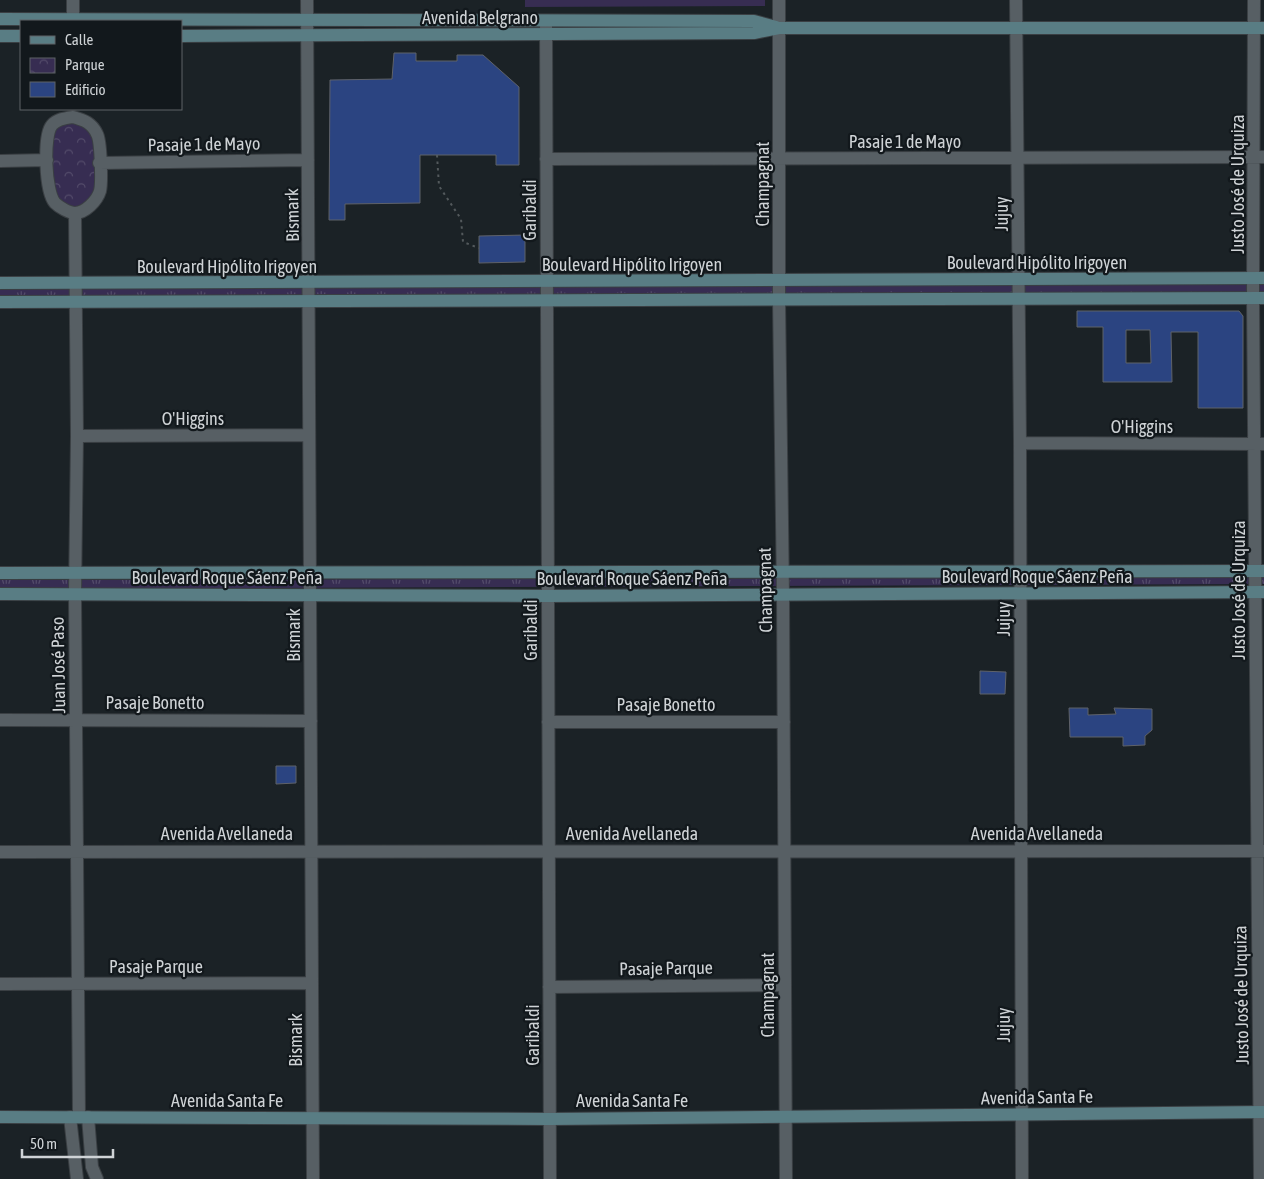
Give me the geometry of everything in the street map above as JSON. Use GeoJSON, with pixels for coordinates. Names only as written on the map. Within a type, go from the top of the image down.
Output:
{"type":"FeatureCollection","features":[{"type":"Feature","properties":{"kind":"street"},"geometry":{"type":"LineString","coordinates":[[73,0],[73,20]]}},
{"type":"Feature","properties":{"kind":"street","name":"Bismark"},"geometry":{"type":"LineString","coordinates":[[307,0],[310,284],[309,574],[313,1179]]}},
{"type":"Feature","properties":{"kind":"street","name":"Champagnat"},"geometry":{"type":"LineString","coordinates":[[779,0],[779,300],[783,573],[784,1117],[786,1179]]}},
{"type":"Feature","properties":{"kind":"street","name":"Jujuy"},"geometry":{"type":"LineString","coordinates":[[1016,0],[1019,158],[1022,1179]]}},
{"type":"Feature","properties":{"kind":"street","name":"Justo José de Urquiza"},"geometry":{"type":"LineString","coordinates":[[1254,0],[1259,28],[1262,1112],[1260,1179]]}},
{"type":"Feature","properties":{"kind":"street","name":"Avenida Belgrano"},"geometry":{"type":"LineString","coordinates":[[0,19],[754,21],[779,28]]}},
{"type":"Feature","properties":{"kind":"street","name":"Garibaldi"},"geometry":{"type":"LineString","coordinates":[[546,20],[550,1179]]}},
{"type":"Feature","properties":{"kind":"street","name":"Avenida Belgrano"},"geometry":{"type":"LineString","coordinates":[[182,36],[754,33],[779,28],[1259,28]]}},
{"type":"Feature","properties":{"kind":"street"},"geometry":{"type":"LineString","coordinates":[[0,36],[20,36]]}},
{"type":"Feature","properties":{"kind":"street"},"geometry":{"type":"LineString","coordinates":[[73,113],[85,120],[98,135],[100,191],[94,202],[85,210],[75,213],[65,210],[54,202],[49,190],[47,160],[47,134],[52,124],[73,113]]}},
{"type":"Feature","properties":{"kind":"street","name":"Pasaje 1 de Mayo"},"geometry":{"type":"LineString","coordinates":[[546,159],[1259,157]]}},
{"type":"Feature","properties":{"kind":"street"},"geometry":{"type":"LineString","coordinates":[[0,161],[47,160]]}},
{"type":"Feature","properties":{"kind":"street","name":"Pasaje 1 de Mayo"},"geometry":{"type":"LineString","coordinates":[[100,163],[308,160]]}},
{"type":"Feature","properties":{"kind":"street","name":"Juan José Paso"},"geometry":{"type":"LineString","coordinates":[[73,1178],[79,1117],[76,850],[75,594],[77,436],[75,213]]}},
{"type":"Feature","properties":{"kind":"street","name":"Boulevard Hipólito Irigoyen"},"geometry":{"type":"LineString","coordinates":[[0,284],[1259,278]]}},
{"type":"Feature","properties":{"kind":"street","name":"Boulevard Hipólito Irigoyen"},"geometry":{"type":"LineString","coordinates":[[0,302],[547,302],[1259,298]]}},
{"type":"Feature","properties":{"kind":"street","name":"O'Higgins"},"geometry":{"type":"LineString","coordinates":[[77,436],[309,435]]}},
{"type":"Feature","properties":{"kind":"street","name":"O'Higgins"},"geometry":{"type":"LineString","coordinates":[[1020,443],[1260,444]]}},
{"type":"Feature","properties":{"kind":"street","name":"Boulevard Roque Sáenz Peña"},"geometry":{"type":"LineString","coordinates":[[0,573],[548,574],[1260,571]]}},
{"type":"Feature","properties":{"kind":"street","name":"Boulevard Roque Sáenz Peña"},"geometry":{"type":"LineString","coordinates":[[0,594],[548,596],[1260,592]]}},
{"type":"Feature","properties":{"kind":"street","name":"Pasaje Bonetto"},"geometry":{"type":"LineString","coordinates":[[0,720],[311,721]]}},
{"type":"Feature","properties":{"kind":"street","name":"Pasaje Bonetto"},"geometry":{"type":"LineString","coordinates":[[548,722],[784,722]]}},
{"type":"Feature","properties":{"kind":"street","name":"Avenida Avellaneda"},"geometry":{"type":"LineString","coordinates":[[0,852],[76,850],[784,852],[1260,850]]}},
{"type":"Feature","properties":{"kind":"street","name":"Pasaje Parque"},"geometry":{"type":"LineString","coordinates":[[0,984],[312,983]]}},
{"type":"Feature","properties":{"kind":"street","name":"Pasaje Parque"},"geometry":{"type":"LineString","coordinates":[[549,987],[784,985]]}},
{"type":"Feature","properties":{"kind":"street","name":"Avenida Santa Fe"},"geometry":{"type":"LineString","coordinates":[[0,1117],[550,1118],[1262,1112]]}},
{"type":"Feature","properties":{"kind":"street","name":"Juan José Paso"},"geometry":{"type":"LineString","coordinates":[[79,1117],[95,1174]]}},
{"type":"Feature","properties":{"kind":"street"},"geometry":{"type":"LineString","coordinates":[[73,1178],[95,1174]]}},
{"type":"Feature","properties":{"kind":"path"},"geometry":{"type":"LineString","coordinates":[[437,155],[438,186],[461,219],[463,242],[479,248]]}},
{"type":"Feature","properties":{"kind":"green space"},"geometry":{"type":"Polygon","coordinates":[[[525,0],[765,0],[765,6],[525,7],[525,0]]]}},
{"type":"Feature","properties":{"kind":"green space"},"geometry":{"type":"Polygon","coordinates":[[[60,120],[92,126],[100,191],[75,213],[49,190],[52,124],[60,120]]]}},
{"type":"Feature","properties":{"kind":"green space"},"geometry":{"type":"Polygon","coordinates":[[[1264,278],[1264,298],[0,302],[0,283],[1264,278]]]}},
{"type":"Feature","properties":{"kind":"green space"},"geometry":{"type":"Polygon","coordinates":[[[1264,577],[1264,584],[0,589],[0,580],[1264,577]]]}},
{"type":"Feature","properties":{"kind":"building"},"geometry":{"type":"Polygon","coordinates":[[[394,53],[416,53],[416,61],[457,61],[457,55],[483,55],[519,87],[519,165],[496,165],[496,155],[420,155],[420,203],[345,204],[345,220],[329,220],[330,80],[392,79],[394,53]]]}},
{"type":"Feature","properties":{"kind":"building"},"geometry":{"type":"Polygon","coordinates":[[[525,235],[525,262],[479,263],[479,236],[525,235]]]}},
{"type":"Feature","properties":{"kind":"building"},"geometry":{"type":"Polygon","coordinates":[[[1077,311],[1239,311],[1243,316],[1243,408],[1198,408],[1198,332],[1171,332],[1172,382],[1103,382],[1103,327],[1077,327],[1077,311]],[[1126,330],[1126,363],[1151,363],[1150,330],[1126,330]]]}},
{"type":"Feature","properties":{"kind":"building"},"geometry":{"type":"Polygon","coordinates":[[[980,671],[1006,672],[1005,694],[980,694],[980,671]]]}},
{"type":"Feature","properties":{"kind":"building"},"geometry":{"type":"Polygon","coordinates":[[[1069,708],[1088,708],[1088,715],[1116,714],[1114,708],[1152,709],[1152,730],[1145,736],[1145,745],[1123,746],[1123,737],[1070,737],[1069,708]]]}},
{"type":"Feature","properties":{"kind":"building"},"geometry":{"type":"Polygon","coordinates":[[[276,766],[296,766],[296,783],[276,784],[276,766]]]}}]}
